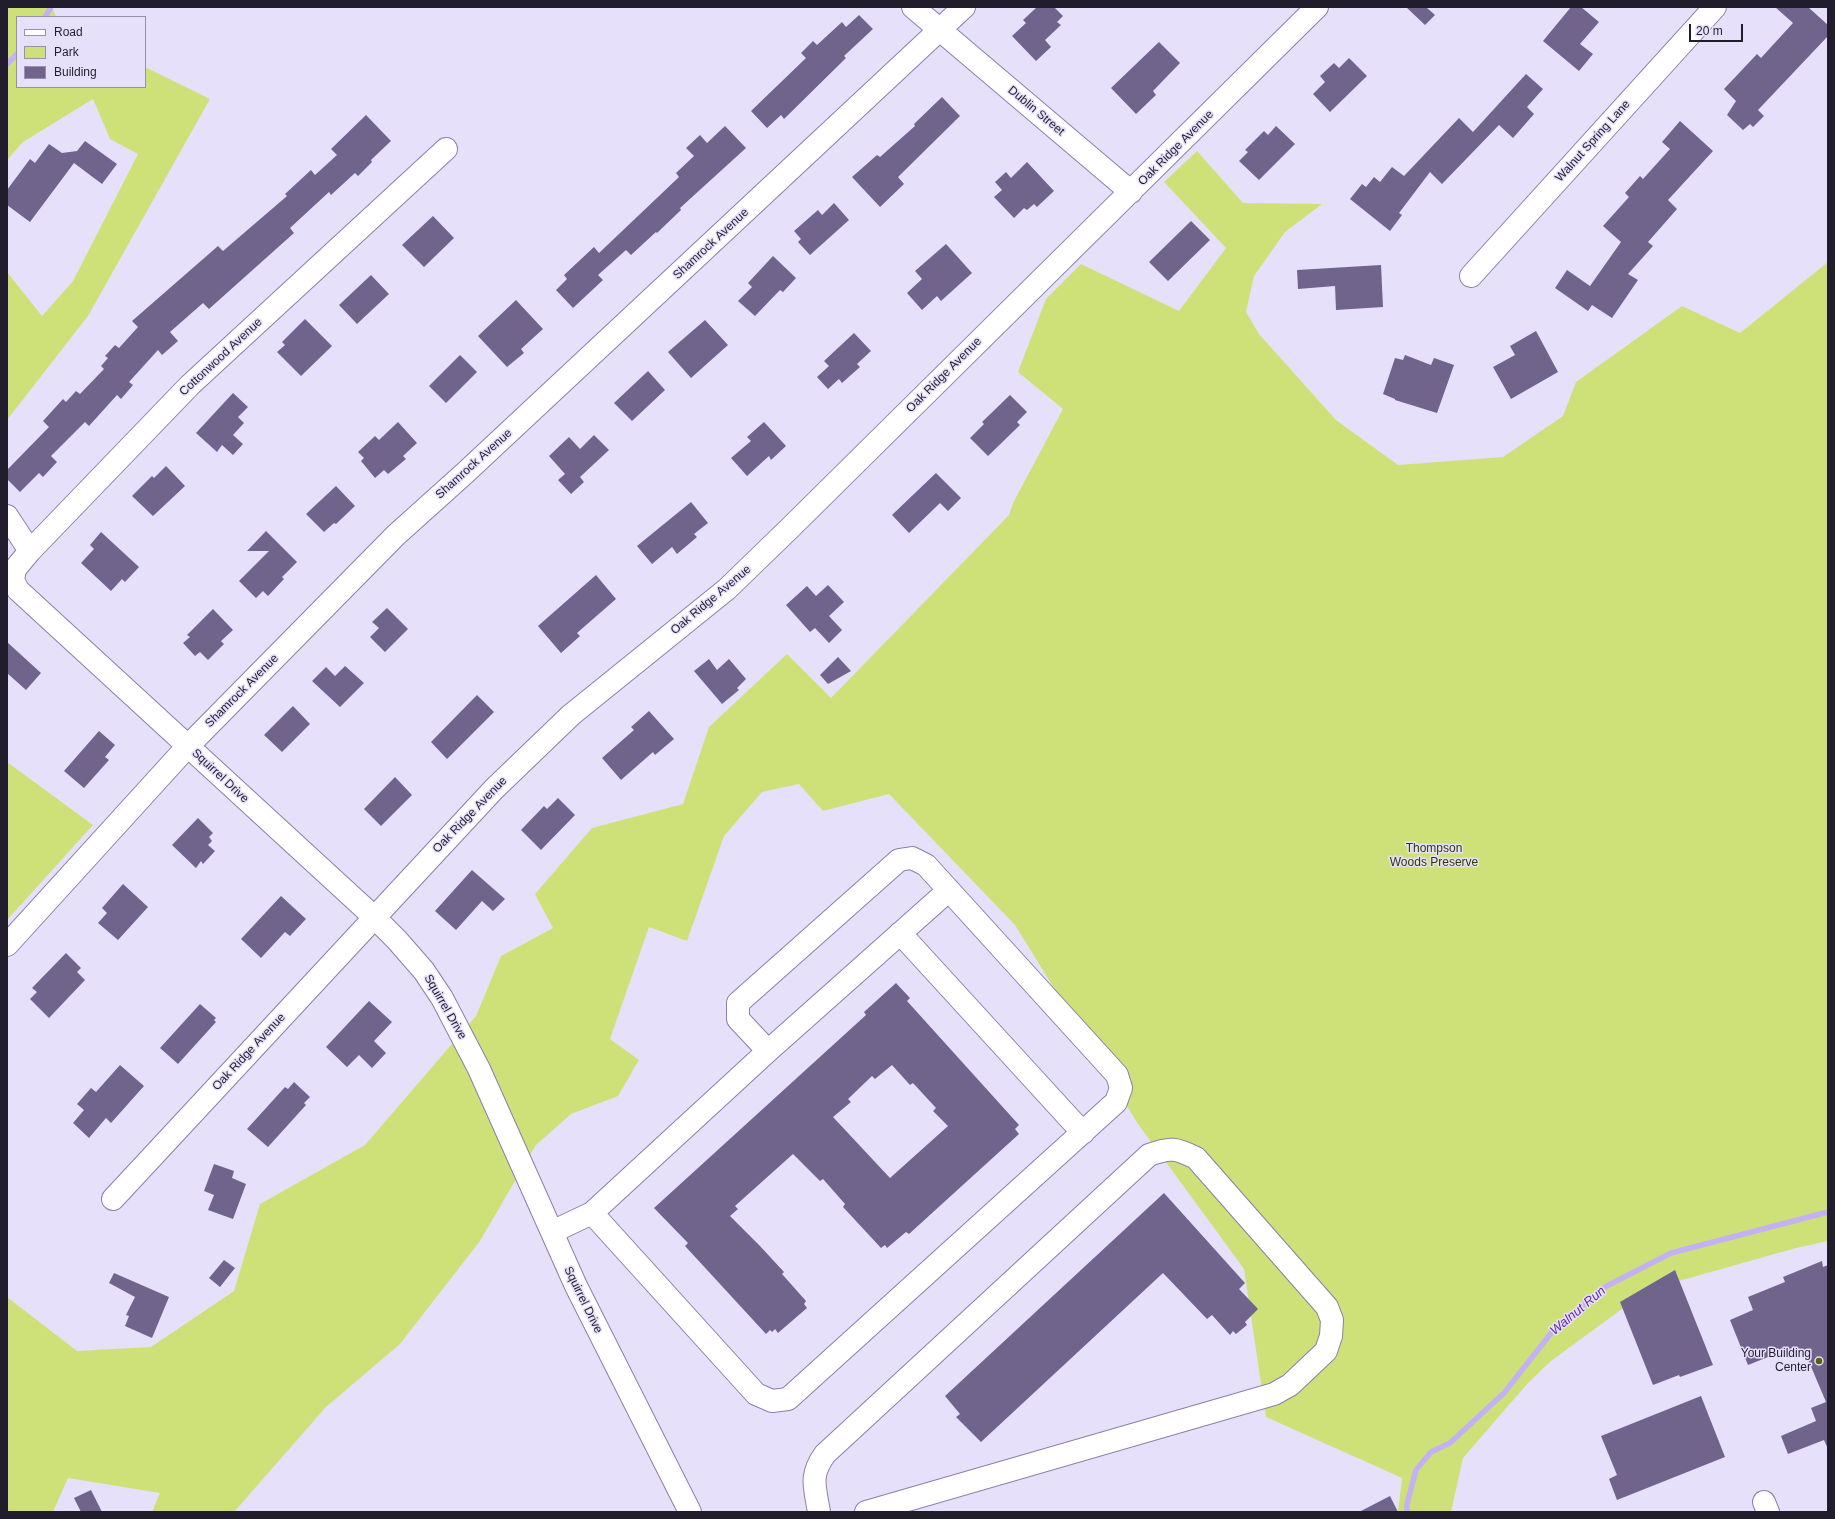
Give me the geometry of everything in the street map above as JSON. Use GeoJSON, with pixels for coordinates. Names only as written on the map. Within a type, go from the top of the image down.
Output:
{"type":"FeatureCollection","features":[{"type":"Feature","properties":{"kind":"street","name":"Dublin Street"},"geometry":{"type":"LineString","coordinates":[[912,7],[1131,192]]}},
{"type":"Feature","properties":{"kind":"street","name":"Shamrock Avenue"},"geometry":{"type":"LineString","coordinates":[[7,944],[188,746],[396,535],[465,473],[964,7]]}},
{"type":"Feature","properties":{"kind":"street","name":"Oak Ridge Avenue"},"geometry":{"type":"LineString","coordinates":[[113,1199],[494,789],[571,715],[727,589],[1317,7]]}},
{"type":"Feature","properties":{"kind":"street","name":"Walnut Spring Lane"},"geometry":{"type":"LineString","coordinates":[[1471,276],[1715,7]]}},
{"type":"Feature","properties":{"kind":"street","name":"Cottonwood Avenue"},"geometry":{"type":"LineString","coordinates":[[13,580],[16,569],[30,551],[190,385],[446,149]]}},
{"type":"Feature","properties":{"kind":"street"},"geometry":{"type":"LineString","coordinates":[[7,516],[30,551]]}},
{"type":"Feature","properties":{"kind":"street","name":"Squirrel Drive"},"geometry":{"type":"LineString","coordinates":[[13,580],[18,590],[374,917],[397,940],[424,971],[442,998],[479,1069],[576,1286],[690,1512]]}},
{"type":"Feature","properties":{"kind":"street"},"geometry":{"type":"LineString","coordinates":[[592,1213],[756,1394],[772,1401],[788,1399],[1083,1133],[1116,1102],[1121,1088],[1117,1075],[949,890],[926,865],[912,858],[899,860],[738,1003],[738,1019],[768,1051]]}},
{"type":"Feature","properties":{"kind":"street"},"geometry":{"type":"LineString","coordinates":[[552,1232],[592,1213],[768,1051],[949,890]]}},
{"type":"Feature","properties":{"kind":"street"},"geometry":{"type":"LineString","coordinates":[[900,933],[1083,1133]]}},
{"type":"Feature","properties":{"kind":"street"},"geometry":{"type":"LineString","coordinates":[[819,1512],[814,1479],[817,1465],[825,1454],[1149,1155],[1164,1149],[1180,1150],[1196,1158],[1327,1307],[1332,1320],[1331,1336],[1326,1351],[1290,1385],[1274,1394],[866,1512]]}},
{"type":"Feature","properties":{"kind":"green space"},"geometry":{"type":"Polygon","coordinates":[[[7,7],[52,7],[56,16],[16,16],[16,88],[146,88],[146,67],[210,99],[88,316],[7,420],[7,272],[42,316],[73,281],[138,154],[110,139],[93,99],[23,142],[7,160],[7,7]]]}},
{"type":"Feature","properties":{"kind":"green space","name":"Thompson Woods Preserve"},"geometry":{"type":"Polygon","coordinates":[[[1197,151],[1243,203],[1322,204],[1285,232],[1254,276],[1246,312],[1259,334],[1336,420],[1398,465],[1503,457],[1563,416],[1576,382],[1682,306],[1740,333],[1828,262],[1828,1241],[1796,1248],[1661,1286],[1622,1309],[1551,1361],[1528,1383],[1463,1458],[1451,1512],[1398,1512],[1402,1478],[1266,1417],[1244,1269],[1138,1124],[1015,925],[889,794],[823,811],[799,784],[762,792],[724,836],[687,941],[649,927],[610,1039],[639,1060],[618,1096],[571,1114],[536,1145],[480,1241],[400,1344],[326,1407],[234,1512],[152,1512],[160,1493],[68,1478],[53,1512],[7,1512],[7,1297],[77,1351],[151,1347],[234,1291],[260,1204],[365,1145],[476,1016],[501,956],[553,928],[535,894],[592,828],[683,804],[709,727],[787,654],[831,698],[1009,515],[1013,503],[1063,409],[1018,372],[1046,299],[1081,264],[1179,311],[1226,248],[1164,182],[1197,151]]]}},
{"type":"Feature","properties":{"kind":"green space"},"geometry":{"type":"Polygon","coordinates":[[[7,762],[93,825],[7,920],[7,762]]]}},
{"type":"Feature","properties":{"kind":"building"},"geometry":{"type":"Polygon","coordinates":[[[1037,7],[1054,7],[1063,16],[1057,22],[1061,25],[1045,40],[1051,47],[1036,61],[1012,36],[1026,23],[1023,20],[1037,7]]]}},
{"type":"Feature","properties":{"kind":"building"},"geometry":{"type":"Polygon","coordinates":[[[1406,7],[1426,7],[1435,15],[1425,25],[1406,7]]]}},
{"type":"Feature","properties":{"kind":"building"},"geometry":{"type":"Polygon","coordinates":[[[1571,7],[1581,7],[1599,22],[1580,44],[1593,54],[1579,71],[1543,41],[1571,7]]]}},
{"type":"Feature","properties":{"kind":"building"},"geometry":{"type":"Polygon","coordinates":[[[1775,7],[1808,7],[1828,25],[1828,36],[1758,110],[1764,116],[1753,127],[1750,124],[1743,130],[1727,115],[1736,101],[1724,89],[1757,54],[1761,58],[1793,23],[1775,7]]]}},
{"type":"Feature","properties":{"kind":"building"},"geometry":{"type":"Polygon","coordinates":[[[859,15],[873,29],[844,56],[846,58],[784,119],[781,115],[767,128],[751,111],[806,58],[801,53],[813,41],[817,45],[842,22],[846,27],[859,15]]]}},
{"type":"Feature","properties":{"kind":"building"},"geometry":{"type":"Polygon","coordinates":[[[1159,42],[1180,63],[1153,91],[1156,95],[1136,114],[1111,88],[1159,42]]]}},
{"type":"Feature","properties":{"kind":"building"},"geometry":{"type":"Polygon","coordinates":[[[1349,58],[1367,76],[1330,112],[1313,94],[1325,82],[1320,76],[1334,63],[1339,68],[1349,58]]]}},
{"type":"Feature","properties":{"kind":"building"},"geometry":{"type":"Polygon","coordinates":[[[1526,74],[1543,89],[1527,107],[1534,114],[1513,138],[1499,125],[1442,184],[1430,172],[1399,213],[1402,215],[1390,231],[1350,199],[1362,184],[1366,187],[1374,177],[1380,182],[1392,167],[1404,176],[1459,118],[1473,132],[1526,74]]]}},
{"type":"Feature","properties":{"kind":"building"},"geometry":{"type":"Polygon","coordinates":[[[942,97],[960,116],[898,177],[904,184],[880,207],[852,177],[877,155],[880,157],[915,126],[914,124],[942,97]]]}},
{"type":"Feature","properties":{"kind":"building"},"geometry":{"type":"Polygon","coordinates":[[[366,115],[391,141],[371,160],[372,162],[358,176],[355,173],[331,195],[329,192],[290,228],[294,233],[209,309],[203,303],[170,332],[178,341],[162,355],[158,350],[129,382],[133,385],[121,399],[117,395],[89,426],[85,422],[51,456],[57,462],[43,477],[39,473],[20,492],[7,479],[7,470],[49,427],[43,421],[63,399],[66,402],[76,391],[80,394],[104,369],[101,366],[108,358],[105,356],[115,345],[119,348],[138,327],[132,321],[218,246],[223,251],[287,196],[285,194],[311,170],[315,175],[337,155],[331,149],[366,115]]]}},
{"type":"Feature","properties":{"kind":"building"},"geometry":{"type":"Polygon","coordinates":[[[1680,121],[1713,151],[1668,200],[1677,209],[1648,242],[1653,246],[1628,274],[1638,280],[1612,318],[1592,305],[1588,311],[1555,288],[1567,270],[1590,286],[1621,242],[1603,226],[1629,197],[1625,193],[1640,176],[1643,179],[1670,149],[1662,142],[1680,121]]]}},
{"type":"Feature","properties":{"kind":"building"},"geometry":{"type":"Polygon","coordinates":[[[725,126],[746,148],[680,208],[681,210],[657,233],[656,232],[631,255],[626,250],[598,275],[603,280],[573,308],[556,290],[567,279],[564,275],[594,247],[599,253],[679,177],[676,173],[694,156],[686,148],[700,135],[707,143],[725,126]]]}},
{"type":"Feature","properties":{"kind":"building"},"geometry":{"type":"Polygon","coordinates":[[[1276,126],[1295,144],[1259,180],[1239,161],[1248,152],[1245,150],[1264,131],[1268,135],[1276,126]]]}},
{"type":"Feature","properties":{"kind":"building"},"geometry":{"type":"Polygon","coordinates":[[[85,141],[117,164],[102,184],[74,163],[30,222],[7,205],[7,190],[30,159],[35,163],[49,144],[62,153],[77,151],[85,141]]]}},
{"type":"Feature","properties":{"kind":"building"},"geometry":{"type":"Polygon","coordinates":[[[1027,162],[1054,191],[1037,207],[1034,204],[1027,210],[1024,208],[1014,218],[994,197],[1002,190],[995,182],[1006,172],[1011,178],[1027,162]]]}},
{"type":"Feature","properties":{"kind":"building"},"geometry":{"type":"Polygon","coordinates":[[[834,203],[849,220],[810,255],[798,242],[801,239],[794,231],[818,210],[822,215],[834,203]]]}},
{"type":"Feature","properties":{"kind":"building"},"geometry":{"type":"Polygon","coordinates":[[[433,216],[454,238],[424,267],[402,245],[433,216]]]}},
{"type":"Feature","properties":{"kind":"building"},"geometry":{"type":"Polygon","coordinates":[[[1191,221],[1210,240],[1168,281],[1149,262],[1191,221]]]}},
{"type":"Feature","properties":{"kind":"building"},"geometry":{"type":"Polygon","coordinates":[[[946,244],[972,273],[941,301],[937,296],[922,310],[907,293],[922,279],[915,271],[946,244]]]}},
{"type":"Feature","properties":{"kind":"building"},"geometry":{"type":"Polygon","coordinates":[[[773,256],[796,278],[783,292],[780,290],[755,316],[738,301],[752,287],[748,283],[773,256]]]}},
{"type":"Feature","properties":{"kind":"building"},"geometry":{"type":"Polygon","coordinates":[[[1381,265],[1383,307],[1336,310],[1335,286],[1298,289],[1297,270],[1381,265]]]}},
{"type":"Feature","properties":{"kind":"building"},"geometry":{"type":"Polygon","coordinates":[[[371,275],[389,294],[357,324],[339,305],[371,275]]]}},
{"type":"Feature","properties":{"kind":"building"},"geometry":{"type":"Polygon","coordinates":[[[516,300],[543,329],[521,349],[524,353],[507,367],[478,336],[516,300]]]}},
{"type":"Feature","properties":{"kind":"building"},"geometry":{"type":"Polygon","coordinates":[[[305,319],[332,346],[301,376],[277,352],[285,345],[282,342],[305,319]]]}},
{"type":"Feature","properties":{"kind":"building"},"geometry":{"type":"Polygon","coordinates":[[[705,320],[728,345],[691,378],[668,352],[705,320]]]}},
{"type":"Feature","properties":{"kind":"building"},"geometry":{"type":"Polygon","coordinates":[[[1536,331],[1558,372],[1511,399],[1493,367],[1515,355],[1510,346],[1536,331]]]}},
{"type":"Feature","properties":{"kind":"building"},"geometry":{"type":"Polygon","coordinates":[[[854,333],[871,351],[857,364],[860,367],[842,383],[839,379],[828,389],[817,377],[829,366],[824,361],[854,333]]]}},
{"type":"Feature","properties":{"kind":"building"},"geometry":{"type":"Polygon","coordinates":[[[460,355],[477,372],[446,403],[429,386],[460,355]]]}},
{"type":"Feature","properties":{"kind":"building"},"geometry":{"type":"Polygon","coordinates":[[[1405,355],[1431,365],[1434,358],[1454,365],[1437,413],[1395,400],[1383,394],[1395,358],[1403,360],[1405,355]]]}},
{"type":"Feature","properties":{"kind":"building"},"geometry":{"type":"Polygon","coordinates":[[[648,371],[665,390],[632,421],[614,403],[648,371]]]}},
{"type":"Feature","properties":{"kind":"building"},"geometry":{"type":"Polygon","coordinates":[[[233,393],[248,407],[238,417],[244,423],[233,435],[243,444],[233,455],[222,445],[217,452],[196,433],[233,393]]]}},
{"type":"Feature","properties":{"kind":"building"},"geometry":{"type":"Polygon","coordinates":[[[1010,395],[1027,412],[1017,422],[1020,425],[988,456],[970,438],[984,424],[982,422],[1010,395]]]}},
{"type":"Feature","properties":{"kind":"building"},"geometry":{"type":"Polygon","coordinates":[[[398,422],[417,443],[403,456],[406,459],[388,474],[384,470],[375,478],[361,461],[364,458],[358,452],[375,436],[379,440],[398,422]]]}},
{"type":"Feature","properties":{"kind":"building"},"geometry":{"type":"Polygon","coordinates":[[[764,422],[786,446],[771,460],[769,456],[747,476],[731,458],[751,441],[747,437],[764,422]]]}},
{"type":"Feature","properties":{"kind":"building"},"geometry":{"type":"Polygon","coordinates":[[[594,435],[609,450],[580,477],[584,482],[571,494],[558,480],[565,474],[549,456],[569,437],[580,449],[594,435]]]}},
{"type":"Feature","properties":{"kind":"building"},"geometry":{"type":"Polygon","coordinates":[[[166,466],[185,486],[153,516],[132,496],[152,476],[154,478],[166,466]]]}},
{"type":"Feature","properties":{"kind":"building"},"geometry":{"type":"Polygon","coordinates":[[[936,473],[961,498],[948,511],[940,503],[909,533],[892,515],[936,473]]]}},
{"type":"Feature","properties":{"kind":"building"},"geometry":{"type":"Polygon","coordinates":[[[336,486],[355,506],[336,524],[334,523],[324,532],[306,514],[336,486]]]}},
{"type":"Feature","properties":{"kind":"building"},"geometry":{"type":"Polygon","coordinates":[[[691,502],[708,523],[694,534],[697,537],[677,554],[672,547],[652,564],[637,546],[691,502]]]}},
{"type":"Feature","properties":{"kind":"building"},"geometry":{"type":"Polygon","coordinates":[[[266,531],[297,562],[282,577],[284,579],[268,596],[263,591],[256,598],[239,581],[269,551],[247,551],[266,531]]]}},
{"type":"Feature","properties":{"kind":"building"},"geometry":{"type":"Polygon","coordinates":[[[101,532],[139,567],[125,582],[122,579],[111,591],[81,563],[94,549],[90,545],[101,532]]]}},
{"type":"Feature","properties":{"kind":"building"},"geometry":{"type":"Polygon","coordinates":[[[596,575],[616,599],[577,633],[580,636],[561,653],[538,626],[596,575]]]}},
{"type":"Feature","properties":{"kind":"building"},"geometry":{"type":"Polygon","coordinates":[[[828,585],[844,602],[829,616],[842,630],[829,643],[815,628],[810,632],[786,605],[807,586],[816,596],[828,585]]]}},
{"type":"Feature","properties":{"kind":"building"},"geometry":{"type":"Polygon","coordinates":[[[387,608],[408,629],[385,652],[370,637],[379,628],[372,622],[387,608]]]}},
{"type":"Feature","properties":{"kind":"building"},"geometry":{"type":"Polygon","coordinates":[[[213,609],[233,630],[221,641],[224,644],[208,660],[200,652],[195,656],[183,643],[190,637],[187,635],[213,609]]]}},
{"type":"Feature","properties":{"kind":"building"},"geometry":{"type":"Polygon","coordinates":[[[7,642],[41,673],[26,690],[7,673],[7,642]]]}},
{"type":"Feature","properties":{"kind":"building"},"geometry":{"type":"Polygon","coordinates":[[[838,657],[851,671],[828,684],[820,675],[838,657]]]}},
{"type":"Feature","properties":{"kind":"building"},"geometry":{"type":"Polygon","coordinates":[[[709,659],[717,670],[729,659],[746,679],[737,688],[739,690],[722,704],[694,671],[709,659]]]}},
{"type":"Feature","properties":{"kind":"building"},"geometry":{"type":"Polygon","coordinates":[[[345,666],[364,683],[340,707],[312,681],[326,667],[335,676],[345,666]]]}},
{"type":"Feature","properties":{"kind":"building"},"geometry":{"type":"Polygon","coordinates":[[[477,695],[494,712],[447,759],[431,742],[477,695]]]}},
{"type":"Feature","properties":{"kind":"building"},"geometry":{"type":"Polygon","coordinates":[[[293,706],[310,724],[282,752],[264,735],[293,706]]]}},
{"type":"Feature","properties":{"kind":"building"},"geometry":{"type":"Polygon","coordinates":[[[649,711],[674,739],[655,755],[653,752],[621,780],[602,758],[634,730],[631,727],[649,711]]]}},
{"type":"Feature","properties":{"kind":"building"},"geometry":{"type":"Polygon","coordinates":[[[99,731],[115,745],[105,757],[109,760],[84,788],[64,771],[99,731]]]}},
{"type":"Feature","properties":{"kind":"building"},"geometry":{"type":"Polygon","coordinates":[[[395,777],[412,795],[381,826],[364,809],[395,777]]]}},
{"type":"Feature","properties":{"kind":"building"},"geometry":{"type":"Polygon","coordinates":[[[558,798],[575,815],[541,850],[521,830],[544,806],[547,809],[558,798]]]}},
{"type":"Feature","properties":{"kind":"building"},"geometry":{"type":"Polygon","coordinates":[[[198,818],[213,833],[209,837],[212,841],[208,845],[215,851],[203,864],[201,861],[196,868],[172,845],[198,818]]]}},
{"type":"Feature","properties":{"kind":"building"},"geometry":{"type":"Polygon","coordinates":[[[472,870],[505,899],[493,911],[482,901],[456,930],[435,911],[472,870]]]}},
{"type":"Feature","properties":{"kind":"building"},"geometry":{"type":"Polygon","coordinates":[[[123,884],[148,907],[118,940],[98,923],[107,913],[102,908],[123,884]]]}},
{"type":"Feature","properties":{"kind":"building"},"geometry":{"type":"Polygon","coordinates":[[[281,896],[306,919],[290,936],[285,932],[261,958],[241,939],[281,896]]]}},
{"type":"Feature","properties":{"kind":"building"},"geometry":{"type":"Polygon","coordinates":[[[66,953],[81,968],[77,972],[85,980],[49,1018],[30,999],[37,992],[32,988],[66,953]]]}},
{"type":"Feature","properties":{"kind":"building"},"geometry":{"type":"Polygon","coordinates":[[[896,983],[910,998],[907,1001],[1019,1125],[1015,1129],[1019,1134],[909,1234],[906,1232],[887,1248],[885,1245],[881,1248],[843,1207],[845,1204],[823,1179],[820,1181],[793,1154],[735,1206],[738,1209],[730,1216],[784,1272],[782,1274],[806,1301],[804,1304],[807,1308],[778,1333],[775,1329],[772,1332],[770,1330],[766,1334],[685,1246],[688,1243],[654,1208],[866,1015],[864,1012],[896,983]],[[892,1065],[875,1079],[872,1076],[848,1099],[851,1102],[833,1117],[890,1178],[948,1126],[933,1111],[936,1108],[913,1083],[910,1085],[892,1065]]]}},
{"type":"Feature","properties":{"kind":"building"},"geometry":{"type":"Polygon","coordinates":[[[369,1001],[392,1022],[374,1041],[386,1053],[372,1068],[359,1055],[347,1067],[326,1047],[369,1001]]]}},
{"type":"Feature","properties":{"kind":"building"},"geometry":{"type":"Polygon","coordinates":[[[200,1004],[216,1018],[214,1020],[216,1022],[178,1064],[160,1048],[200,1004]]]}},
{"type":"Feature","properties":{"kind":"building"},"geometry":{"type":"Polygon","coordinates":[[[120,1065],[144,1086],[111,1123],[106,1118],[89,1138],[73,1123],[84,1110],[77,1104],[91,1088],[96,1092],[120,1065]]]}},
{"type":"Feature","properties":{"kind":"building"},"geometry":{"type":"Polygon","coordinates":[[[294,1082],[310,1097],[304,1103],[306,1105],[268,1147],[247,1129],[285,1087],[288,1089],[294,1082]]]}},
{"type":"Feature","properties":{"kind":"building"},"geometry":{"type":"Polygon","coordinates":[[[214,1164],[234,1171],[232,1178],[246,1184],[233,1219],[208,1210],[214,1195],[204,1191],[214,1164]]]}},
{"type":"Feature","properties":{"kind":"building"},"geometry":{"type":"Polygon","coordinates":[[[1164,1193],[1245,1283],[1239,1289],[1258,1309],[1245,1322],[1247,1325],[1236,1334],[1233,1331],[1230,1335],[1212,1315],[1207,1319],[1163,1273],[981,1442],[956,1417],[960,1414],[945,1396],[1164,1193]]]}},
{"type":"Feature","properties":{"kind":"building"},"geometry":{"type":"Polygon","coordinates":[[[224,1260],[235,1268],[220,1287],[209,1278],[224,1260]]]}},
{"type":"Feature","properties":{"kind":"building","name":"Your Building Center"},"geometry":{"type":"Polygon","coordinates":[[[1822,1261],[1823,1267],[1828,1265],[1828,1449],[1824,1440],[1788,1454],[1781,1436],[1816,1421],[1811,1408],[1826,1402],[1804,1350],[1786,1357],[1783,1351],[1748,1365],[1730,1320],[1753,1310],[1748,1297],[1785,1282],[1783,1277],[1822,1261]]]}},
{"type":"Feature","properties":{"kind":"building"},"geometry":{"type":"Polygon","coordinates":[[[1675,1270],[1713,1365],[1680,1377],[1679,1375],[1653,1385],[1620,1302],[1675,1270]]]}},
{"type":"Feature","properties":{"kind":"building"},"geometry":{"type":"Polygon","coordinates":[[[114,1273],[169,1297],[152,1338],[125,1326],[129,1316],[126,1315],[135,1297],[109,1283],[114,1273]]]}},
{"type":"Feature","properties":{"kind":"building"},"geometry":{"type":"Polygon","coordinates":[[[1701,1396],[1725,1457],[1617,1500],[1609,1479],[1617,1475],[1601,1436],[1701,1396]]]}},
{"type":"Feature","properties":{"kind":"building"},"geometry":{"type":"Polygon","coordinates":[[[91,1490],[102,1512],[81,1512],[74,1498],[91,1490]]]}},
{"type":"Feature","properties":{"kind":"building"},"geometry":{"type":"Polygon","coordinates":[[[1390,1496],[1398,1512],[1359,1512],[1390,1496]]]}},
{"type":"Feature","properties":{"kind":"waterway"},"geometry":{"type":"LineString","coordinates":[[46,16],[51,7]]}},
{"type":"Feature","properties":{"kind":"waterway"},"geometry":{"type":"LineString","coordinates":[[7,64],[16,55]]}},
{"type":"Feature","properties":{"kind":"waterway","name":"Walnut Run"},"geometry":{"type":"LineString","coordinates":[[1407,1512],[1407,1504],[1416,1470],[1431,1452],[1450,1443],[1504,1393],[1552,1332],[1605,1287],[1671,1253],[1828,1212]]}},
{"type":"Feature","properties":{"kind":"place","name":"Your Building Center"},"geometry":{"type":"Point","coordinates":[1819,1361]}}]}
